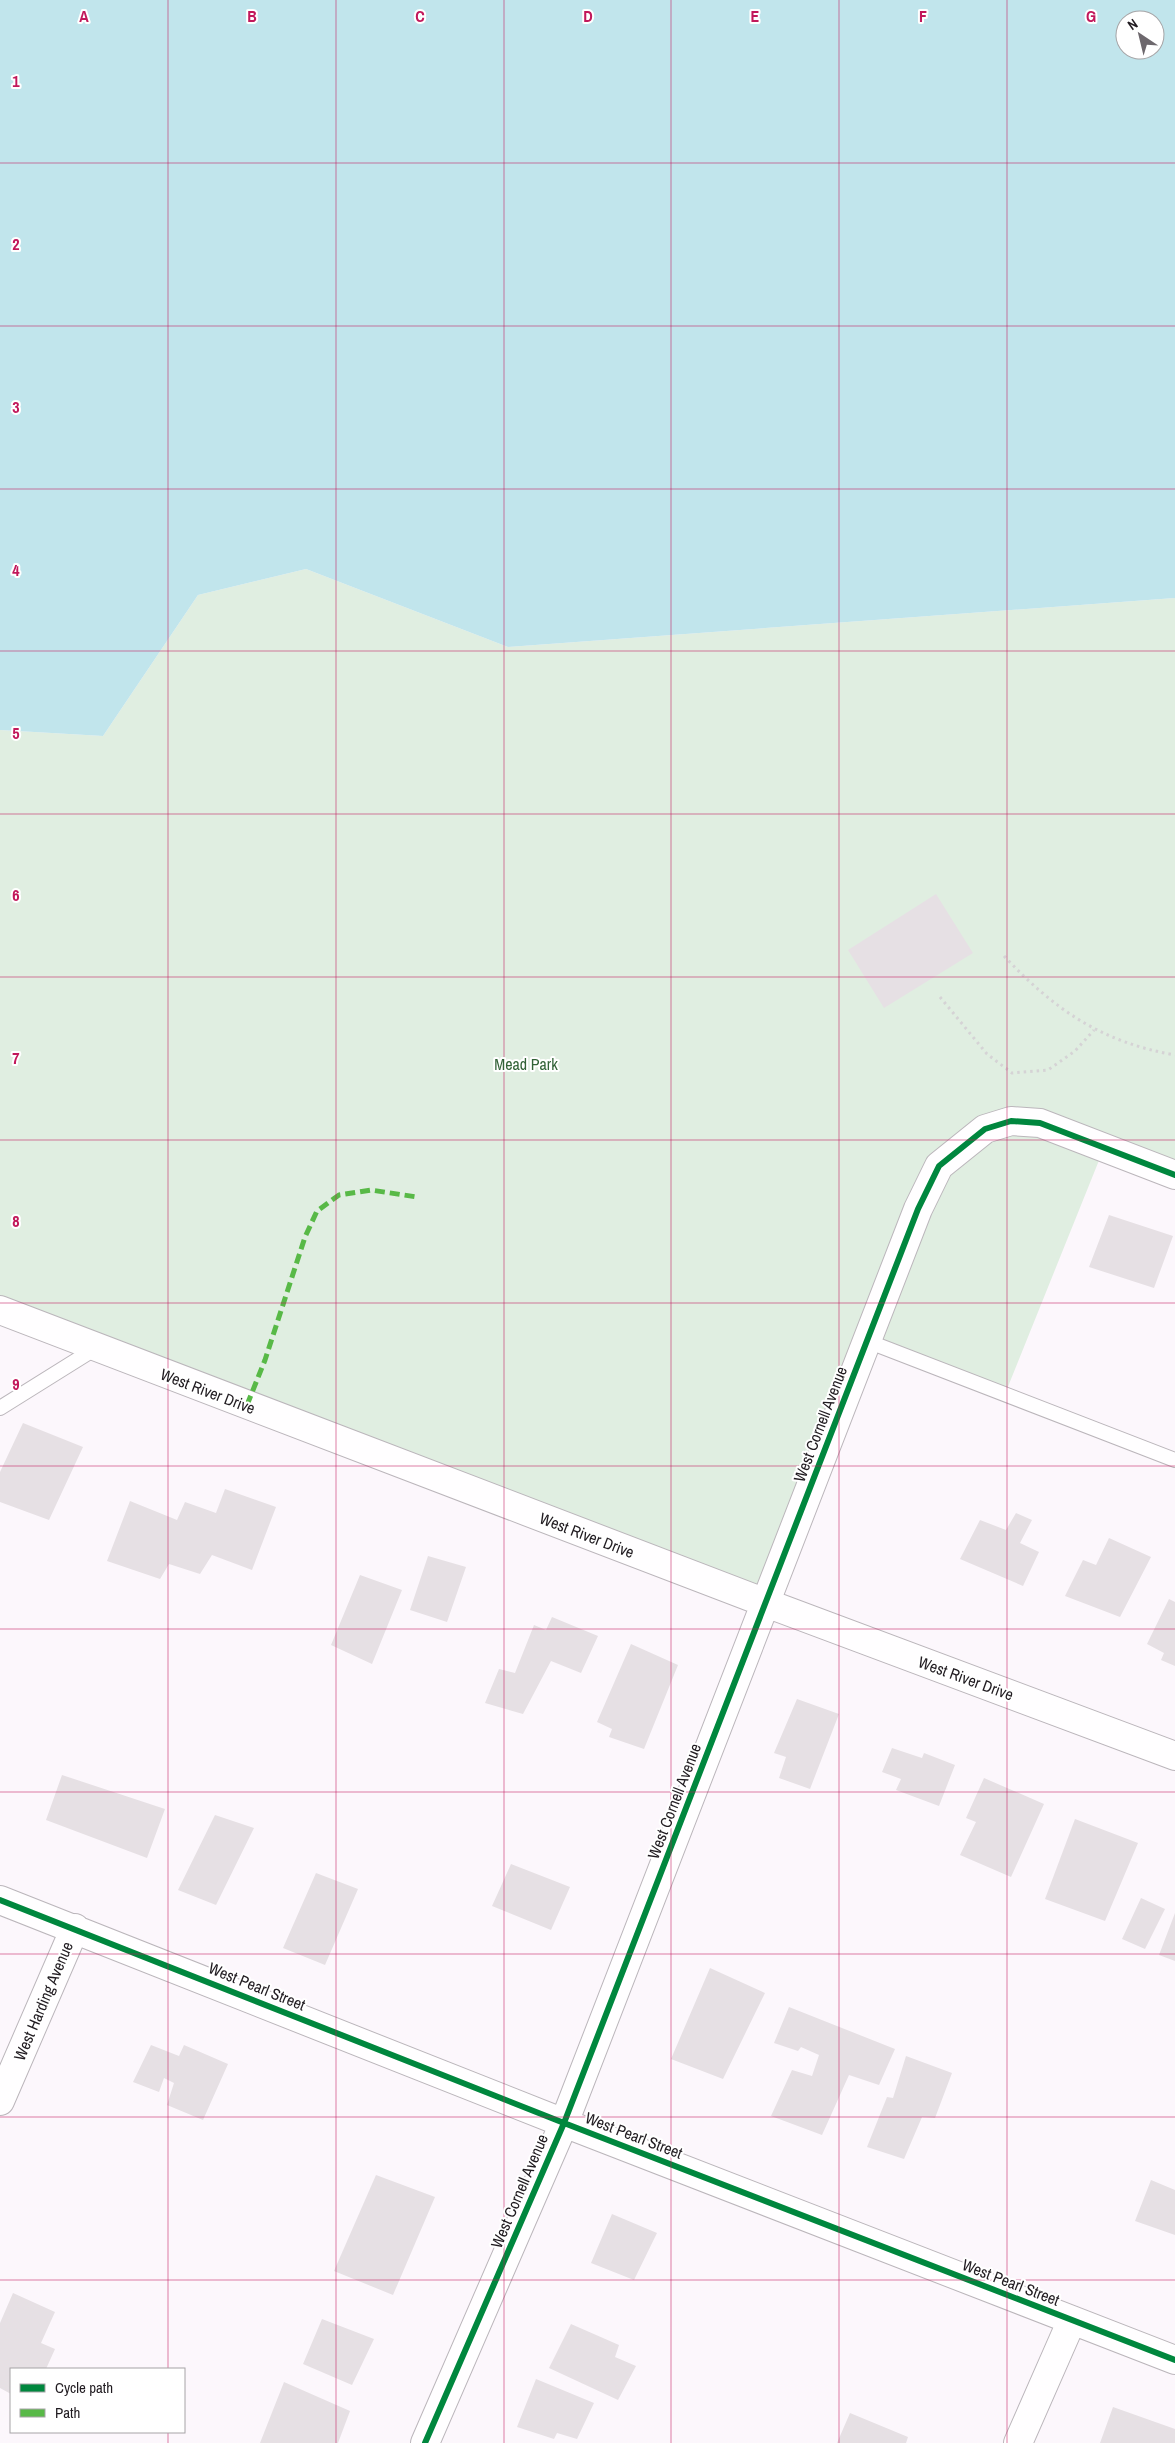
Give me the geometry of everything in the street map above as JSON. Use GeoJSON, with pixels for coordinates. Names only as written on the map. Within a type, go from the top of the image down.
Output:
{"type":"FeatureCollection","features":[{"type":"Feature","properties":{"kind":"street","name":"West Cornell Avenue"},"geometry":{"type":"LineString","coordinates":[[425,2443],[564,2123],[918,1209],[939,1166],[985,1129],[1011,1121],[1040,1123],[1175,1175]]}},
{"type":"Feature","properties":{"kind":"street","name":"West River Drive"},"geometry":{"type":"LineString","coordinates":[[0,1310],[766,1603],[1175,1756]]}},
{"type":"Feature","properties":{"kind":"street","name":"West Pearl Street"},"geometry":{"type":"LineString","coordinates":[[0,1900],[75,1928],[564,2123],[1175,2360]]}},
{"type":"Feature","properties":{"kind":"street","name":"West Harding Avenue"},"geometry":{"type":"LineString","coordinates":[[0,2101],[75,1928]]}},
{"type":"Feature","properties":{"kind":"street"},"geometry":{"type":"LineString","coordinates":[[1018,2443],[1072,2320]]}},
{"type":"Feature","properties":{"kind":"lane"},"geometry":{"type":"LineString","coordinates":[[867,1341],[1175,1460]]}},
{"type":"Feature","properties":{"kind":"lane"},"geometry":{"type":"LineString","coordinates":[[0,1408],[96,1348]]}},
{"type":"Feature","properties":{"kind":"path"},"geometry":{"type":"LineString","coordinates":[[1004,956],[1035,988],[1094,1030],[1144,1050],[1175,1056]]}},
{"type":"Feature","properties":{"kind":"path"},"geometry":{"type":"LineString","coordinates":[[940,998],[987,1054],[1012,1073],[1048,1070],[1075,1051],[1094,1030]]}},
{"type":"Feature","properties":{"kind":"green space","name":"Mead Park"},"geometry":{"type":"Polygon","coordinates":[[[306,569],[508,647],[1175,598],[1175,1175],[1104,1148],[1005,1394],[867,1341],[766,1603],[0,1310],[0,730],[103,736],[198,595],[306,569]]]}},
{"type":"Feature","properties":{"kind":"water"},"geometry":{"type":"Polygon","coordinates":[[[0,0],[1175,0],[1175,598],[508,647],[306,569],[198,595],[103,736],[0,730],[0,0]]]}},
{"type":"Feature","properties":{"kind":"building"},"geometry":{"type":"Polygon","coordinates":[[[936,894],[973,953],[884,1008],[848,950],[936,894]]]}},
{"type":"Feature","properties":{"kind":"building"},"geometry":{"type":"Polygon","coordinates":[[[1109,1215],[1173,1236],[1154,1288],[1089,1267],[1109,1215]]]}},
{"type":"Feature","properties":{"kind":"building"},"geometry":{"type":"Polygon","coordinates":[[[23,1423],[83,1447],[49,1520],[0,1502],[0,1472],[23,1423]]]}},
{"type":"Feature","properties":{"kind":"building"},"geometry":{"type":"Polygon","coordinates":[[[225,1489],[276,1507],[252,1570],[212,1555],[200,1574],[169,1564],[160,1579],[107,1561],[130,1501],[177,1520],[185,1502],[216,1513],[225,1489]]]}},
{"type":"Feature","properties":{"kind":"building"},"geometry":{"type":"Polygon","coordinates":[[[1016,1513],[1032,1520],[1020,1543],[1039,1552],[1023,1586],[960,1559],[980,1520],[1006,1530],[1016,1513]]]}},
{"type":"Feature","properties":{"kind":"building"},"geometry":{"type":"Polygon","coordinates":[[[1109,1538],[1151,1557],[1120,1617],[1065,1596],[1083,1560],[1096,1565],[1109,1538]]]}},
{"type":"Feature","properties":{"kind":"building"},"geometry":{"type":"Polygon","coordinates":[[[428,1556],[466,1567],[447,1622],[410,1610],[428,1556]]]}},
{"type":"Feature","properties":{"kind":"building"},"geometry":{"type":"Polygon","coordinates":[[[360,1575],[402,1590],[372,1664],[331,1645],[360,1575]]]}},
{"type":"Feature","properties":{"kind":"building"},"geometry":{"type":"Polygon","coordinates":[[[1169,1599],[1175,1602],[1175,1666],[1161,1660],[1164,1653],[1147,1644],[1169,1599]]]}},
{"type":"Feature","properties":{"kind":"building"},"geometry":{"type":"Polygon","coordinates":[[[552,1617],[598,1636],[581,1673],[551,1661],[523,1714],[485,1703],[499,1669],[515,1673],[534,1625],[546,1630],[552,1617]]]}},
{"type":"Feature","properties":{"kind":"building"},"geometry":{"type":"Polygon","coordinates":[[[631,1644],[678,1665],[644,1749],[609,1737],[612,1729],[597,1722],[631,1644]]]}},
{"type":"Feature","properties":{"kind":"building"},"geometry":{"type":"Polygon","coordinates":[[[797,1699],[839,1714],[810,1789],[779,1778],[786,1757],[774,1753],[797,1699]]]}},
{"type":"Feature","properties":{"kind":"building"},"geometry":{"type":"Polygon","coordinates":[[[892,1748],[922,1758],[924,1753],[955,1765],[939,1806],[896,1790],[901,1779],[882,1772],[892,1748]]]}},
{"type":"Feature","properties":{"kind":"building"},"geometry":{"type":"Polygon","coordinates":[[[62,1775],[165,1809],[147,1858],[46,1820],[62,1775]]]}},
{"type":"Feature","properties":{"kind":"building"},"geometry":{"type":"Polygon","coordinates":[[[984,1778],[1044,1804],[1011,1877],[960,1855],[976,1822],[966,1818],[984,1778]]]}},
{"type":"Feature","properties":{"kind":"building"},"geometry":{"type":"Polygon","coordinates":[[[215,1815],[254,1828],[216,1905],[178,1890],[215,1815]]]}},
{"type":"Feature","properties":{"kind":"building"},"geometry":{"type":"Polygon","coordinates":[[[1075,1819],[1138,1843],[1105,1921],[1045,1899],[1075,1819]]]}},
{"type":"Feature","properties":{"kind":"building"},"geometry":{"type":"Polygon","coordinates":[[[511,1864],[570,1887],[551,1930],[492,1906],[511,1864]]]}},
{"type":"Feature","properties":{"kind":"building"},"geometry":{"type":"Polygon","coordinates":[[[316,1873],[358,1889],[325,1965],[283,1948],[316,1873]]]}},
{"type":"Feature","properties":{"kind":"building"},"geometry":{"type":"Polygon","coordinates":[[[1141,1898],[1165,1909],[1145,1949],[1122,1939],[1141,1898]]]}},
{"type":"Feature","properties":{"kind":"building"},"geometry":{"type":"Polygon","coordinates":[[[1175,1913],[1175,1961],[1159,1955],[1175,1913]]]}},
{"type":"Feature","properties":{"kind":"building"},"geometry":{"type":"Polygon","coordinates":[[[710,1968],[765,1993],[723,2079],[671,2059],[710,1968]]]}},
{"type":"Feature","properties":{"kind":"building"},"geometry":{"type":"Polygon","coordinates":[[[789,2007],[895,2049],[879,2085],[849,2075],[822,2135],[771,2116],[792,2070],[812,2076],[819,2055],[801,2047],[798,2051],[774,2043],[789,2007]]]}},
{"type":"Feature","properties":{"kind":"building"},"geometry":{"type":"Polygon","coordinates":[[[151,2045],[179,2056],[184,2045],[228,2064],[203,2120],[167,2105],[174,2083],[164,2078],[159,2092],[133,2082],[151,2045]]]}},
{"type":"Feature","properties":{"kind":"building"},"geometry":{"type":"Polygon","coordinates":[[[906,2056],[952,2073],[935,2118],[922,2117],[904,2159],[867,2147],[887,2097],[893,2098],[906,2056]]]}},
{"type":"Feature","properties":{"kind":"building"},"geometry":{"type":"Polygon","coordinates":[[[376,2175],[435,2197],[393,2295],[334,2271],[376,2175]]]}},
{"type":"Feature","properties":{"kind":"building"},"geometry":{"type":"Polygon","coordinates":[[[1151,2180],[1175,2190],[1175,2235],[1135,2221],[1151,2180]]]}},
{"type":"Feature","properties":{"kind":"building"},"geometry":{"type":"Polygon","coordinates":[[[612,2214],[657,2233],[634,2280],[591,2263],[612,2214]]]}},
{"type":"Feature","properties":{"kind":"building"},"geometry":{"type":"Polygon","coordinates":[[[13,2293],[55,2312],[41,2343],[55,2349],[46,2368],[10,2368],[10,2393],[0,2388],[0,2323],[13,2293]]]}},
{"type":"Feature","properties":{"kind":"building"},"geometry":{"type":"Polygon","coordinates":[[[322,2319],[374,2339],[352,2385],[303,2364],[322,2319]]]}},
{"type":"Feature","properties":{"kind":"building"},"geometry":{"type":"Polygon","coordinates":[[[571,2324],[619,2345],[615,2357],[636,2366],[618,2400],[549,2368],[571,2324]]]}},
{"type":"Feature","properties":{"kind":"building"},"geometry":{"type":"Polygon","coordinates":[[[536,2379],[594,2403],[577,2439],[557,2433],[554,2439],[517,2427],[536,2379]]]}},
{"type":"Feature","properties":{"kind":"building"},"geometry":{"type":"Polygon","coordinates":[[[284,2382],[350,2411],[338,2443],[260,2443],[284,2382]]]}},
{"type":"Feature","properties":{"kind":"building"},"geometry":{"type":"Polygon","coordinates":[[[1113,2407],[1175,2429],[1175,2443],[1100,2443],[1113,2407]]]}},
{"type":"Feature","properties":{"kind":"building"},"geometry":{"type":"Polygon","coordinates":[[[850,2413],[908,2437],[906,2443],[837,2443],[850,2413]]]}},
{"type":"Feature","properties":{"kind":"marked path"},"geometry":{"type":"LineString","coordinates":[[247,1405],[265,1360],[305,1237],[317,1211],[339,1195],[371,1190],[417,1197]]}},
{"type":"Feature","properties":{"kind":"cycle path"},"geometry":{"type":"LineString","coordinates":[[425,2443],[564,2123],[918,1209],[939,1166],[985,1129],[1011,1121],[1040,1123],[1175,1175]]}},
{"type":"Feature","properties":{"kind":"cycle path"},"geometry":{"type":"LineString","coordinates":[[0,1900],[564,2123],[1175,2360]]}}]}
